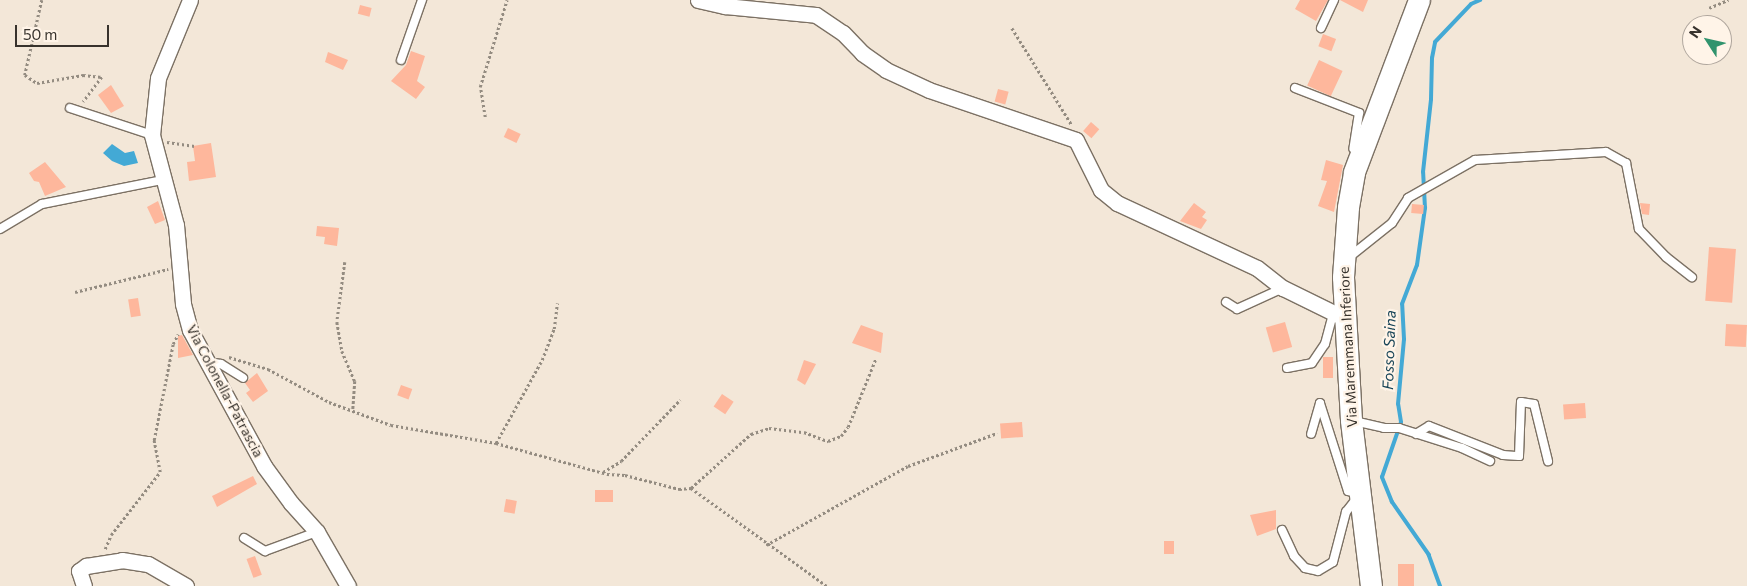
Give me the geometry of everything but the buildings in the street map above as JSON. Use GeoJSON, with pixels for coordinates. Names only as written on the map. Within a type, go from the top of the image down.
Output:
{"type":"FeatureCollection","features":[{"type":"Feature","properties":{"kind":"main road","name":"Via Maremmana Inferiore"},"geometry":{"type":"LineString","coordinates":[[1369,580],[1339,316],[1354,172],[1419,0]]}},
{"type":"Feature","properties":{"kind":"street","name":"Via Colonella-Patrascia"},"geometry":{"type":"LineString","coordinates":[[190,0],[158,78],[152,138],[162,180],[176,225],[186,316],[205,358],[264,466],[291,503],[318,532],[348,586]]}},
{"type":"Feature","properties":{"kind":"street"},"geometry":{"type":"LineString","coordinates":[[698,0],[725,6],[816,15],[843,33],[862,53],[886,70],[929,90],[1076,140],[1101,190],[1117,203],[1257,268],[1283,288],[1339,316]]}},
{"type":"Feature","properties":{"kind":"street"},"geometry":{"type":"LineString","coordinates":[[84,586],[79,571],[98,562],[122,560],[148,564],[186,586]]}},
{"type":"Feature","properties":{"kind":"lane"},"geometry":{"type":"LineString","coordinates":[[401,60],[422,0]]}},
{"type":"Feature","properties":{"kind":"lane"},"geometry":{"type":"LineString","coordinates":[[1321,28],[1334,0]]}},
{"type":"Feature","properties":{"kind":"lane"},"geometry":{"type":"LineString","coordinates":[[1295,88],[1359,113],[1351,160],[1354,172]]}},
{"type":"Feature","properties":{"kind":"lane"},"geometry":{"type":"LineString","coordinates":[[73,109],[152,138]]}},
{"type":"Feature","properties":{"kind":"lane"},"geometry":{"type":"LineString","coordinates":[[1344,261],[1392,223],[1408,198],[1475,160],[1606,152],[1626,163],[1639,229],[1666,257],[1692,277]]}},
{"type":"Feature","properties":{"kind":"lane"},"geometry":{"type":"LineString","coordinates":[[0,229],[42,204],[162,180]]}},
{"type":"Feature","properties":{"kind":"lane"},"geometry":{"type":"LineString","coordinates":[[1226,302],[1237,308],[1283,288]]}},
{"type":"Feature","properties":{"kind":"lane"},"geometry":{"type":"LineString","coordinates":[[1287,368],[1312,363],[1325,344],[1339,316]]}},
{"type":"Feature","properties":{"kind":"lane"},"geometry":{"type":"LineString","coordinates":[[205,358],[221,364],[243,378]]}},
{"type":"Feature","properties":{"kind":"lane"},"geometry":{"type":"LineString","coordinates":[[1416,434],[1429,426],[1503,455],[1518,456],[1521,402],[1534,404],[1548,461]]}},
{"type":"Feature","properties":{"kind":"lane"},"geometry":{"type":"LineString","coordinates":[[1282,530],[1294,556],[1305,568],[1318,571],[1333,562],[1346,512],[1360,494],[1348,491],[1320,403],[1311,434]]}},
{"type":"Feature","properties":{"kind":"lane"},"geometry":{"type":"LineString","coordinates":[[1351,420],[1416,434],[1462,448],[1490,461]]}},
{"type":"Feature","properties":{"kind":"lane"},"geometry":{"type":"LineString","coordinates":[[244,538],[265,551],[318,532]]}},
{"type":"Feature","properties":{"kind":"path"},"geometry":{"type":"LineString","coordinates":[[42,0],[25,75],[37,83],[83,75],[102,77],[95,90],[73,109]]}},
{"type":"Feature","properties":{"kind":"path"},"geometry":{"type":"LineString","coordinates":[[484,118],[480,87],[507,0]]}},
{"type":"Feature","properties":{"kind":"path"},"geometry":{"type":"LineString","coordinates":[[1709,8],[1728,0]]}},
{"type":"Feature","properties":{"kind":"path"},"geometry":{"type":"LineString","coordinates":[[1012,28],[1060,104],[1076,140]]}},
{"type":"Feature","properties":{"kind":"path"},"geometry":{"type":"LineString","coordinates":[[152,138],[195,146]]}},
{"type":"Feature","properties":{"kind":"path"},"geometry":{"type":"LineString","coordinates":[[345,262],[337,322],[342,351],[355,381],[353,412]]}},
{"type":"Feature","properties":{"kind":"path"},"geometry":{"type":"LineString","coordinates":[[75,292],[181,266]]}},
{"type":"Feature","properties":{"kind":"path"},"geometry":{"type":"LineString","coordinates":[[496,443],[542,360],[554,330],[557,303]]}},
{"type":"Feature","properties":{"kind":"path"},"geometry":{"type":"LineString","coordinates":[[98,562],[111,535],[160,472],[154,440],[173,344],[186,316]]}},
{"type":"Feature","properties":{"kind":"path"},"geometry":{"type":"LineString","coordinates":[[205,358],[234,358],[268,370],[353,412],[414,430],[496,443],[603,472],[679,489],[691,488],[751,434],[769,428],[804,432],[828,440],[841,436],[848,427],[876,358]]}},
{"type":"Feature","properties":{"kind":"path"},"geometry":{"type":"LineString","coordinates":[[603,472],[621,461],[680,400]]}},
{"type":"Feature","properties":{"kind":"path"},"geometry":{"type":"LineString","coordinates":[[766,545],[908,466],[997,433]]}},
{"type":"Feature","properties":{"kind":"path"},"geometry":{"type":"LineString","coordinates":[[691,488],[766,545],[827,586]]}},
{"type":"Feature","properties":{"kind":"water"},"geometry":{"type":"Polygon","coordinates":[[[112,144],[125,153],[134,151],[138,163],[124,166],[112,161],[103,153],[112,144]]]}},
{"type":"Feature","properties":{"kind":"waterway","name":"Fosso Saina"},"geometry":{"type":"LineString","coordinates":[[1440,586],[1429,555],[1392,502],[1382,477],[1401,422],[1398,404],[1404,339],[1402,304],[1417,265],[1425,208],[1423,172],[1431,99],[1432,58],[1435,42],[1471,4],[1480,0]]}}]}
